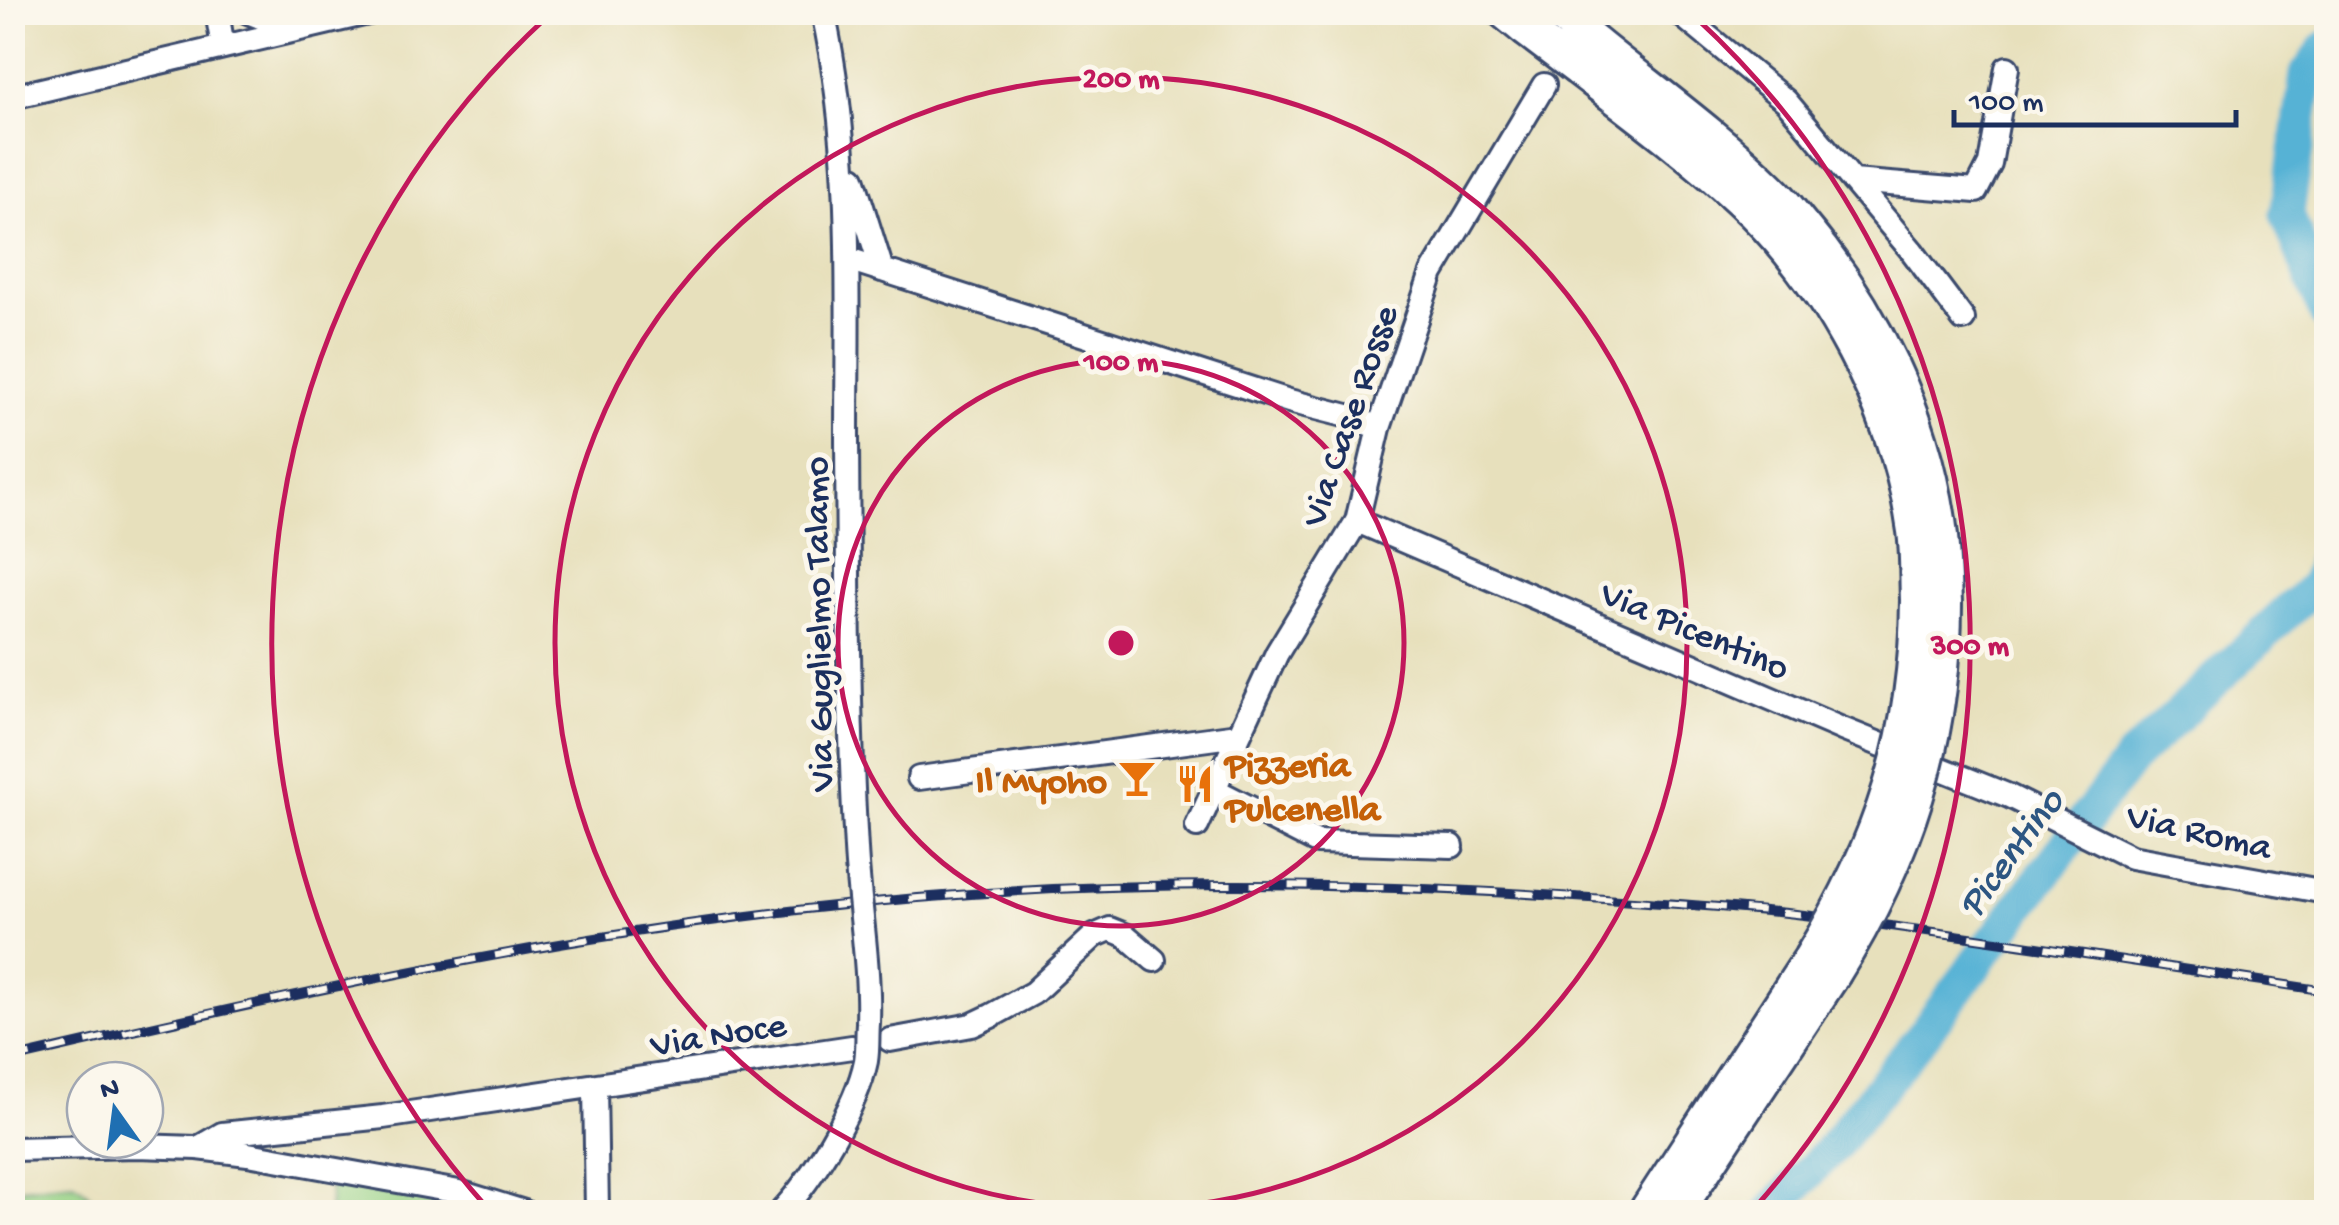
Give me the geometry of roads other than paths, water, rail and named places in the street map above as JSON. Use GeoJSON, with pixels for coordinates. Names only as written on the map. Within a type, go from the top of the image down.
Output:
{"type":"FeatureCollection","features":[{"type":"Feature","properties":{"kind":"highway"},"geometry":{"type":"LineString","coordinates":[[1557,12],[1586,56]]}},
{"type":"Feature","properties":{"kind":"highway"},"geometry":{"type":"LineString","coordinates":[[1514,21],[1586,56],[1714,139],[1774,191],[1854,294],[1887,350],[1924,452],[1939,522],[1931,602],[1940,684],[1911,818],[1897,855],[1865,922],[1822,966],[1645,1212]]}},
{"type":"Feature","properties":{"kind":"highway"},"geometry":{"type":"LineString","coordinates":[[1677,1212],[1822,966]]}},
{"type":"Feature","properties":{"kind":"street"},"geometry":{"type":"LineString","coordinates":[[216,12],[224,48]]}},
{"type":"Feature","properties":{"kind":"street"},"geometry":{"type":"LineString","coordinates":[[248,12],[276,24],[328,23]]}},
{"type":"Feature","properties":{"kind":"street"},"geometry":{"type":"LineString","coordinates":[[12,97],[372,12]]}},
{"type":"Feature","properties":{"kind":"street","name":"Via Guglielmo Talamo"},"geometry":{"type":"LineString","coordinates":[[781,1212],[824,1152],[854,1096],[866,1061],[868,997],[856,850],[850,683],[848,259],[836,69],[824,12]]}},
{"type":"Feature","properties":{"kind":"street"},"geometry":{"type":"LineString","coordinates":[[1678,12],[1786,100],[1912,251],[1963,319]]}},
{"type":"Feature","properties":{"kind":"street"},"geometry":{"type":"LineString","coordinates":[[1853,181],[1976,191],[1990,164],[2007,68]]}},
{"type":"Feature","properties":{"kind":"street","name":"Via Case Rosse"},"geometry":{"type":"LineString","coordinates":[[1196,826],[1278,653],[1357,521],[1379,428],[1432,273],[1544,85]]}},
{"type":"Feature","properties":{"kind":"street"},"geometry":{"type":"LineString","coordinates":[[842,141],[882,270]]}},
{"type":"Feature","properties":{"kind":"street"},"geometry":{"type":"LineString","coordinates":[[848,259],[1379,428]]}},
{"type":"Feature","properties":{"kind":"street","name":"Via Picentino"},"geometry":{"type":"LineString","coordinates":[[1357,521],[1842,729],[2009,796]]}},
{"type":"Feature","properties":{"kind":"street"},"geometry":{"type":"LineString","coordinates":[[918,778],[1238,735]]}},
{"type":"Feature","properties":{"kind":"street"},"geometry":{"type":"LineString","coordinates":[[1213,789],[1317,842],[1452,846]]}},
{"type":"Feature","properties":{"kind":"street","name":"Via Roma"},"geometry":{"type":"LineString","coordinates":[[2009,796],[2131,858],[2326,892]]}},
{"type":"Feature","properties":{"kind":"street"},"geometry":{"type":"LineString","coordinates":[[890,1040],[972,1025],[991,1016],[1033,993],[1094,936],[1110,928],[1125,935],[1154,960]]}},
{"type":"Feature","properties":{"kind":"street","name":"Via Noce"},"geometry":{"type":"LineString","coordinates":[[198,1148],[222,1134],[383,1117],[852,1047]]}},
{"type":"Feature","properties":{"kind":"street"},"geometry":{"type":"LineString","coordinates":[[595,1086],[596,1212]]}},
{"type":"Feature","properties":{"kind":"street"},"geometry":{"type":"LineString","coordinates":[[12,1149],[198,1148],[459,1192],[524,1212]]}},
{"type":"Feature","properties":{"kind":"waterway","name":"Picentino"},"geometry":{"type":"LineString","coordinates":[[2326,48],[2307,74],[2287,214],[2326,314]]}},
{"type":"Feature","properties":{"kind":"waterway","name":"Picentino"},"geometry":{"type":"LineString","coordinates":[[1771,1212],[1833,1147],[1925,1032],[2131,759],[2316,585],[2326,557]]}},
{"type":"Feature","properties":{"kind":"railway"},"geometry":{"type":"LineString","coordinates":[[12,1059],[369,980],[608,936],[849,904],[1129,886],[1447,890],[1754,910],[1935,932],[2326,991]]}},
{"type":"Feature","properties":{"kind":"place","name":"Il Myoho"},"geometry":{"type":"Point","coordinates":[1137,778]}},
{"type":"Feature","properties":{"kind":"place","name":"Pizzeria Pulcenella"},"geometry":{"type":"Point","coordinates":[1195,784]}}]}
